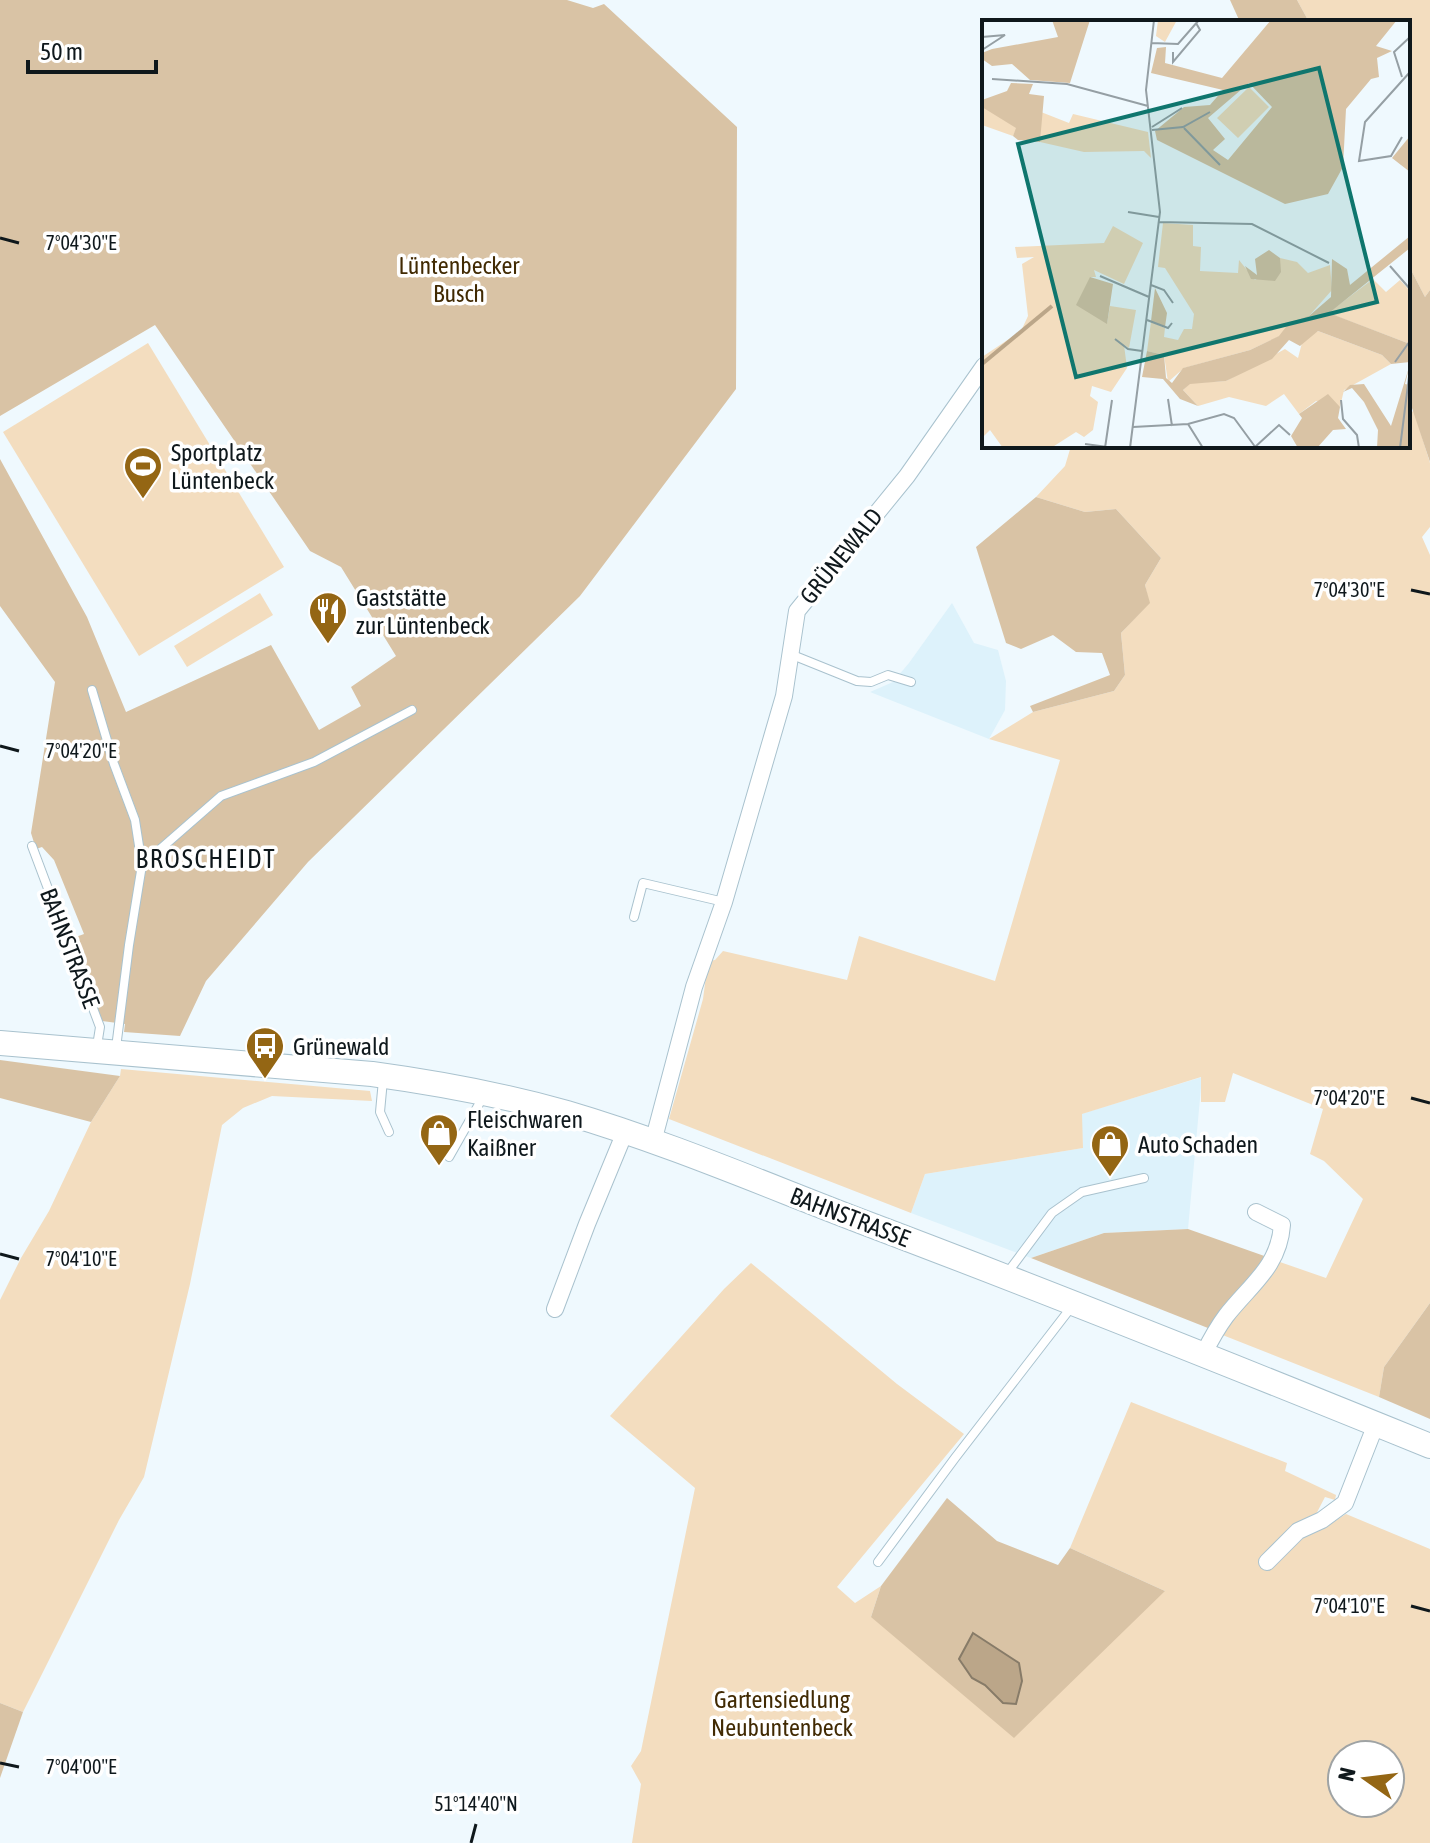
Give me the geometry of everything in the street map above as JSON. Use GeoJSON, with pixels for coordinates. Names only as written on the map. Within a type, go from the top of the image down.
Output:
{"type":"FeatureCollection","features":[{"type":"Feature","properties":{"kind":"main road","name":"BAHNSTRASSE"},"geometry":{"type":"LineString","coordinates":[[0,1043],[110,1044],[384,1076],[485,1093],[568,1114],[653,1142],[1005,1277],[1430,1446]]}},
{"type":"Feature","properties":{"kind":"street","name":"GRÜNEWALD"},"geometry":{"type":"LineString","coordinates":[[653,1142],[694,987],[724,902],[784,696],[797,611],[907,476],[982,369]]}},
{"type":"Feature","properties":{"kind":"street"},"geometry":{"type":"LineString","coordinates":[[555,1309],[625,1132]]}},
{"type":"Feature","properties":{"kind":"street"},"geometry":{"type":"LineString","coordinates":[[1203,1355],[1225,1317],[1272,1262],[1281,1242],[1282,1225],[1256,1212]]}},
{"type":"Feature","properties":{"kind":"street"},"geometry":{"type":"LineString","coordinates":[[1267,1562],[1298,1531],[1322,1520],[1345,1503],[1376,1424]]}},
{"type":"Feature","properties":{"kind":"lane"},"geometry":{"type":"LineString","coordinates":[[790,654],[857,681],[871,682],[888,675],[911,682]]}},
{"type":"Feature","properties":{"kind":"lane"},"geometry":{"type":"LineString","coordinates":[[92,690],[135,820],[142,865],[110,1044]]}},
{"type":"Feature","properties":{"kind":"lane"},"geometry":{"type":"LineString","coordinates":[[142,865],[221,796],[314,762],[412,710]]}},
{"type":"Feature","properties":{"kind":"lane","name":"BAHNSTRASSE"},"geometry":{"type":"LineString","coordinates":[[32,846],[100,1027],[110,1044]]}},
{"type":"Feature","properties":{"kind":"lane"},"geometry":{"type":"LineString","coordinates":[[634,917],[643,883],[724,902]]}},
{"type":"Feature","properties":{"kind":"lane"},"geometry":{"type":"LineString","coordinates":[[384,1076],[380,1112],[389,1132]]}},
{"type":"Feature","properties":{"kind":"lane"},"geometry":{"type":"LineString","coordinates":[[449,1157],[485,1093]]}},
{"type":"Feature","properties":{"kind":"lane"},"geometry":{"type":"LineString","coordinates":[[1005,1277],[1052,1213],[1082,1192],[1144,1178]]}},
{"type":"Feature","properties":{"kind":"lane"},"geometry":{"type":"LineString","coordinates":[[878,1562],[1073,1305]]}},
{"type":"Feature","properties":{"kind":"shaded area"},"geometry":{"type":"Polygon","coordinates":[[[952,603],[974,643],[998,650],[1006,681],[1005,710],[989,739],[870,692],[893,682],[952,603]]]}},
{"type":"Feature","properties":{"kind":"shaded area"},"geometry":{"type":"Polygon","coordinates":[[[1202,1077],[1188,1229],[1104,1233],[1031,1258],[911,1213],[925,1174],[1083,1148],[1081,1114],[1202,1077]]]}},
{"type":"Feature","properties":{"kind":"shaded area"},"geometry":{"type":"Polygon","coordinates":[[[973,1633],[1019,1663],[1022,1681],[1016,1704],[1003,1703],[985,1685],[972,1678],[959,1659],[973,1633]]]}},
{"type":"Feature","properties":{"kind":"green space","name":"Lüntenbecker Busch"},"geometry":{"type":"Polygon","coordinates":[[[0,0],[567,0],[593,8],[604,4],[737,127],[736,389],[580,596],[308,862],[206,981],[180,1036],[124,1032],[125,1024],[102,1021],[73,938],[84,934],[54,860],[42,847],[36,849],[31,833],[55,682],[0,606],[0,459],[87,617],[126,712],[271,645],[319,730],[361,706],[351,687],[396,656],[341,567],[310,551],[155,325],[0,416],[0,0]]]}},
{"type":"Feature","properties":{"kind":"green space"},"geometry":{"type":"Polygon","coordinates":[[[1230,0],[1297,0],[1308,20],[1239,20],[1230,0]]]}},
{"type":"Feature","properties":{"kind":"green space"},"geometry":{"type":"Polygon","coordinates":[[[1297,0],[1430,0],[1430,290],[1425,297],[1410,268],[1410,20],[1308,20],[1297,0]]]}},
{"type":"Feature","properties":{"kind":"green space"},"geometry":{"type":"Polygon","coordinates":[[[1410,268],[1425,297],[1430,290],[1430,462],[1410,402],[1410,268]]]}},
{"type":"Feature","properties":{"kind":"green space","name":"Sportplatz Lüntenbeck"},"geometry":{"type":"Polygon","coordinates":[[[148,343],[284,567],[139,656],[3,432],[148,343]]]}},
{"type":"Feature","properties":{"kind":"green space"},"geometry":{"type":"Polygon","coordinates":[[[1414,411],[1430,463],[1430,527],[1422,537],[1430,555],[1430,1303],[1384,1367],[1379,1397],[1220,1334],[1277,1261],[1326,1278],[1363,1199],[1324,1161],[1310,1154],[1323,1109],[1233,1073],[1225,1102],[1201,1102],[1201,1077],[1082,1114],[1083,1148],[925,1174],[911,1213],[669,1119],[703,999],[708,961],[715,960],[723,951],[847,980],[859,936],[995,981],[1060,760],[989,739],[1033,712],[1114,691],[1125,675],[1121,633],[1149,603],[1145,585],[1161,558],[1116,509],[1085,512],[1036,497],[1065,466],[1070,448],[1410,448],[1410,412],[1414,411]]]}},
{"type":"Feature","properties":{"kind":"green space"},"geometry":{"type":"Polygon","coordinates":[[[1036,497],[1085,512],[1116,509],[1161,558],[1145,585],[1150,603],[1121,633],[1125,675],[1114,691],[1033,712],[1030,706],[1110,675],[1102,653],[1076,652],[1053,635],[1021,649],[1006,643],[976,547],[1036,497]]]}},
{"type":"Feature","properties":{"kind":"green space"},"geometry":{"type":"Polygon","coordinates":[[[260,593],[273,615],[187,667],[174,646],[260,593]]]}},
{"type":"Feature","properties":{"kind":"green space"},"geometry":{"type":"Polygon","coordinates":[[[0,1060],[120,1076],[91,1122],[0,1098],[0,1060]]]}},
{"type":"Feature","properties":{"kind":"green space"},"geometry":{"type":"Polygon","coordinates":[[[121,1069],[370,1091],[372,1101],[272,1096],[243,1108],[222,1125],[190,1284],[144,1477],[119,1520],[23,1712],[0,1703],[0,1300],[121,1069]]]}},
{"type":"Feature","properties":{"kind":"green space"},"geometry":{"type":"Polygon","coordinates":[[[1188,1229],[1270,1258],[1213,1330],[1031,1258],[1104,1233],[1188,1229]]]}},
{"type":"Feature","properties":{"kind":"green space","name":"Gartensiedlung Neubuntenbeck"},"geometry":{"type":"Polygon","coordinates":[[[751,1263],[897,1384],[964,1434],[837,1587],[855,1603],[881,1586],[871,1617],[1165,1591],[1070,1548],[1131,1402],[1287,1463],[1285,1471],[1336,1495],[1335,1500],[1325,1497],[1312,1522],[1315,1529],[1324,1528],[1346,1514],[1430,1549],[1430,1843],[632,1843],[641,1784],[631,1766],[641,1751],[695,1488],[610,1416],[751,1263]]]}},
{"type":"Feature","properties":{"kind":"green space"},"geometry":{"type":"Polygon","coordinates":[[[1430,1303],[1430,1419],[1379,1397],[1384,1367],[1430,1303]]]}},
{"type":"Feature","properties":{"kind":"green space"},"geometry":{"type":"Polygon","coordinates":[[[947,1498],[997,1541],[1058,1565],[1070,1548],[1165,1591],[1014,1738],[871,1617],[881,1586],[947,1498]]]}},
{"type":"Feature","properties":{"kind":"green space"},"geometry":{"type":"Polygon","coordinates":[[[0,1703],[23,1712],[0,1778],[0,1703]]]}},
{"type":"Feature","properties":{"kind":"place","name":"Sportplatz Lüntenbeck"},"geometry":{"type":"Point","coordinates":[143,500]}},
{"type":"Feature","properties":{"kind":"place","name":"Gaststätte zur Lüntenbeck"},"geometry":{"type":"Point","coordinates":[328,645]}},
{"type":"Feature","properties":{"kind":"place","name":"Grünewald"},"geometry":{"type":"Point","coordinates":[265,1080]}},
{"type":"Feature","properties":{"kind":"place","name":"Fleischwaren Kaißner"},"geometry":{"type":"Point","coordinates":[439,1167]}},
{"type":"Feature","properties":{"kind":"place","name":"Auto Schaden"},"geometry":{"type":"Point","coordinates":[1110,1178]}},
{"type":"Feature","properties":{"kind":"district","name":"BROSCHEIDT"},"geometry":{"type":"Point","coordinates":[206,859]}}]}
